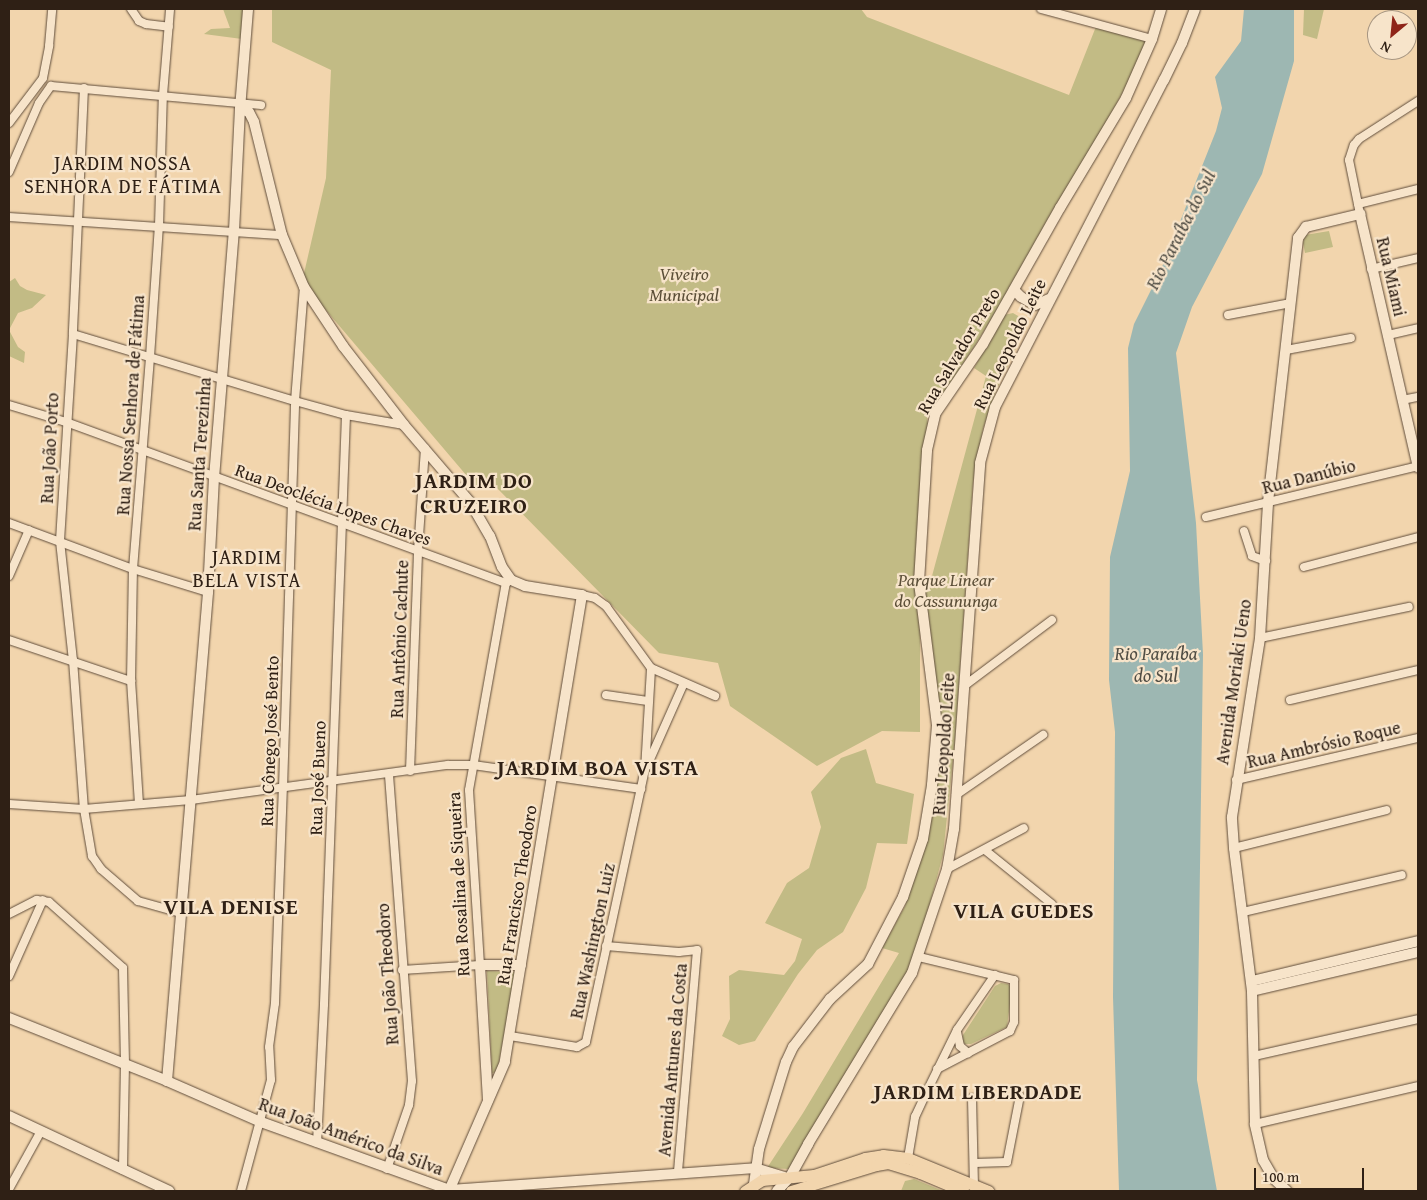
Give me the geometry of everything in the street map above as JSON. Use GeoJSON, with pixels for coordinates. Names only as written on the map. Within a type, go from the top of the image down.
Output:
{"type":"FeatureCollection","features":[{"type":"Feature","properties":{"kind":"main road","name":"Rua Santa Terezinha"},"geometry":{"type":"LineString","coordinates":[[167,1081],[208,592],[214,478],[234,231],[240,106],[248,9]]}},
{"type":"Feature","properties":{"kind":"main road","name":"Rua Salvador Preto"},"geometry":{"type":"LineString","coordinates":[[750,1190],[781,1074],[793,1047],[830,999],[868,964],[897,910],[918,858],[932,786],[937,725],[919,582],[927,450],[935,414],[970,364],[1012,295],[1060,208],[1126,98],[1152,40],[1161,9]]}},
{"type":"Feature","properties":{"kind":"main road","name":"Rua Leopoldo Leite"},"geometry":{"type":"LineString","coordinates":[[777,1191],[905,987],[919,957],[947,869],[954,829],[980,463],[995,406],[1164,80],[1182,43],[1195,9]]}},
{"type":"Feature","properties":{"kind":"main road"},"geometry":{"type":"LineString","coordinates":[[240,106],[249,112],[254,122],[282,235],[304,287],[343,346],[404,425],[470,502],[490,536],[509,581],[525,586],[582,595]]}},
{"type":"Feature","properties":{"kind":"main road","name":"Rua Miami"},"geometry":{"type":"LineString","coordinates":[[1359,209],[1371,269],[1418,466]]}},
{"type":"Feature","properties":{"kind":"main road","name":"Avenida Moriaki Ueno"},"geometry":{"type":"LineString","coordinates":[[1287,1191],[1274,1178],[1263,1160],[1255,1124],[1252,986],[1234,848],[1232,817],[1236,780],[1260,638],[1268,502],[1298,238],[1302,230],[1359,209]]}},
{"type":"Feature","properties":{"kind":"main road"},"geometry":{"type":"LineString","coordinates":[[1012,295],[1035,305],[1042,315]]}},
{"type":"Feature","properties":{"kind":"main road"},"geometry":{"type":"LineString","coordinates":[[1012,295],[1042,315]]}},
{"type":"Feature","properties":{"kind":"main road"},"geometry":{"type":"LineString","coordinates":[[1035,305],[1044,303],[1050,298]]}},
{"type":"Feature","properties":{"kind":"main road","name":"Rua Francisco Theodoro"},"geometry":{"type":"LineString","coordinates":[[450,1191],[505,1062],[582,595]]}},
{"type":"Feature","properties":{"kind":"main road"},"geometry":{"type":"LineString","coordinates":[[1252,986],[1418,941]]}},
{"type":"Feature","properties":{"kind":"main road"},"geometry":{"type":"LineString","coordinates":[[1252,986],[1418,952]]}},
{"type":"Feature","properties":{"kind":"main road"},"geometry":{"type":"LineString","coordinates":[[480,965],[521,965]]}},
{"type":"Feature","properties":{"kind":"main road","name":"Rua Rosalina de Siqueira"},"geometry":{"type":"LineString","coordinates":[[480,965],[488,1104]]}},
{"type":"Feature","properties":{"kind":"main road","name":"Rua João Américo da Silva"},"geometry":{"type":"LineString","coordinates":[[9,1018],[167,1081],[261,1122],[450,1191],[678,1172],[755,1168],[787,1177]]}},
{"type":"Feature","properties":{"kind":"main road"},"geometry":{"type":"LineString","coordinates":[[9,1116],[169,1191]]}},
{"type":"Feature","properties":{"kind":"main road"},"geometry":{"type":"LineString","coordinates":[[750,1190],[762,1180],[814,1175],[865,1158],[884,1155],[908,1158],[988,1191]]}},
{"type":"Feature","properties":{"kind":"main road"},"geometry":{"type":"LineString","coordinates":[[790,1191],[888,1163],[920,1173],[963,1191]]}},
{"type":"Feature","properties":{"kind":"street"},"geometry":{"type":"LineString","coordinates":[[9,123],[43,78],[49,46],[52,9]]}},
{"type":"Feature","properties":{"kind":"street"},"geometry":{"type":"LineString","coordinates":[[131,9],[139,21],[146,24],[169,27]]}},
{"type":"Feature","properties":{"kind":"street","name":"Rua Nossa Senhora de Fátima"},"geometry":{"type":"LineString","coordinates":[[139,804],[131,681],[133,569],[159,226],[163,96],[170,9]]}},
{"type":"Feature","properties":{"kind":"street"},"geometry":{"type":"LineString","coordinates":[[1041,9],[1152,40]]}},
{"type":"Feature","properties":{"kind":"street"},"geometry":{"type":"LineString","coordinates":[[43,78],[51,86],[163,96],[240,106],[261,105]]}},
{"type":"Feature","properties":{"kind":"street"},"geometry":{"type":"LineString","coordinates":[[9,172],[39,103],[51,86]]}},
{"type":"Feature","properties":{"kind":"street","name":"Rua João Porto"},"geometry":{"type":"LineString","coordinates":[[84,88],[73,334],[60,541],[73,660],[84,809],[92,856],[101,869],[138,901],[181,913]]}},
{"type":"Feature","properties":{"kind":"street"},"geometry":{"type":"LineString","coordinates":[[28,96],[39,103]]}},
{"type":"Feature","properties":{"kind":"street","name":"Rua Miami"},"geometry":{"type":"LineString","coordinates":[[1359,209],[1349,160],[1351,152],[1359,138],[1418,101]]}},
{"type":"Feature","properties":{"kind":"street"},"geometry":{"type":"LineString","coordinates":[[1359,209],[1418,189]]}},
{"type":"Feature","properties":{"kind":"street"},"geometry":{"type":"LineString","coordinates":[[9,217],[282,235]]}},
{"type":"Feature","properties":{"kind":"street"},"geometry":{"type":"LineString","coordinates":[[1371,269],[1418,258]]}},
{"type":"Feature","properties":{"kind":"street","name":"Rua Cônego José Bento"},"geometry":{"type":"LineString","coordinates":[[241,1191],[271,1080],[269,1047],[274,1003],[296,401],[304,287]]}},
{"type":"Feature","properties":{"kind":"street"},"geometry":{"type":"LineString","coordinates":[[1228,315],[1291,303]]}},
{"type":"Feature","properties":{"kind":"street"},"geometry":{"type":"LineString","coordinates":[[1388,335],[1418,328]]}},
{"type":"Feature","properties":{"kind":"street"},"geometry":{"type":"LineString","coordinates":[[73,334],[296,401],[346,414],[404,425]]}},
{"type":"Feature","properties":{"kind":"street"},"geometry":{"type":"LineString","coordinates":[[1286,350],[1351,338]]}},
{"type":"Feature","properties":{"kind":"street"},"geometry":{"type":"LineString","coordinates":[[1402,400],[1418,397]]}},
{"type":"Feature","properties":{"kind":"street","name":"Rua Deoclécia Lopes Chaves"},"geometry":{"type":"LineString","coordinates":[[9,405],[66,422],[214,478],[418,551],[509,581]]}},
{"type":"Feature","properties":{"kind":"street","name":"Rua José Bueno"},"geometry":{"type":"LineString","coordinates":[[317,1143],[333,781],[346,414]]}},
{"type":"Feature","properties":{"kind":"street","name":"Rua Antônio Cachute"},"geometry":{"type":"LineString","coordinates":[[410,771],[418,551],[425,448]]}},
{"type":"Feature","properties":{"kind":"street","name":"Rua Danúbio"},"geometry":{"type":"LineString","coordinates":[[1206,517],[1418,466]]}},
{"type":"Feature","properties":{"kind":"street"},"geometry":{"type":"LineString","coordinates":[[9,523],[133,569],[208,592]]}},
{"type":"Feature","properties":{"kind":"street"},"geometry":{"type":"LineString","coordinates":[[9,576],[29,530]]}},
{"type":"Feature","properties":{"kind":"street"},"geometry":{"type":"LineString","coordinates":[[1244,532],[1252,556],[1266,560]]}},
{"type":"Feature","properties":{"kind":"street"},"geometry":{"type":"LineString","coordinates":[[1304,566],[1418,537]]}},
{"type":"Feature","properties":{"kind":"street","name":"Rua Rosalina de Siqueira"},"geometry":{"type":"LineString","coordinates":[[480,965],[469,805],[473,765],[509,581]]}},
{"type":"Feature","properties":{"kind":"street"},"geometry":{"type":"LineString","coordinates":[[582,595],[595,598],[606,606],[651,668],[715,696]]}},
{"type":"Feature","properties":{"kind":"street"},"geometry":{"type":"LineString","coordinates":[[1260,638],[1409,607]]}},
{"type":"Feature","properties":{"kind":"street"},"geometry":{"type":"LineString","coordinates":[[964,686],[1052,620]]}},
{"type":"Feature","properties":{"kind":"street"},"geometry":{"type":"LineString","coordinates":[[9,640],[131,681]]}},
{"type":"Feature","properties":{"kind":"street","name":"Rua Washington Luiz"},"geometry":{"type":"LineString","coordinates":[[510,1036],[577,1047],[583,1045],[587,1039],[645,770],[651,668]]}},
{"type":"Feature","properties":{"kind":"street"},"geometry":{"type":"LineString","coordinates":[[1290,700],[1418,670]]}},
{"type":"Feature","properties":{"kind":"street","name":"Rua Washington Luiz"},"geometry":{"type":"LineString","coordinates":[[645,770],[684,683]]}},
{"type":"Feature","properties":{"kind":"street"},"geometry":{"type":"LineString","coordinates":[[606,695],[648,701]]}},
{"type":"Feature","properties":{"kind":"street"},"geometry":{"type":"LineString","coordinates":[[956,795],[1043,735]]}},
{"type":"Feature","properties":{"kind":"street","name":"Rua Ambrósio Roque"},"geometry":{"type":"LineString","coordinates":[[1236,780],[1418,738]]}},
{"type":"Feature","properties":{"kind":"street"},"geometry":{"type":"LineString","coordinates":[[9,804],[84,809],[190,800],[448,765],[473,765],[641,789]]}},
{"type":"Feature","properties":{"kind":"street","name":"Rua João Theodoro"},"geometry":{"type":"LineString","coordinates":[[387,1169],[412,1093],[389,774]]}},
{"type":"Feature","properties":{"kind":"street"},"geometry":{"type":"LineString","coordinates":[[1234,848],[1386,810]]}},
{"type":"Feature","properties":{"kind":"street"},"geometry":{"type":"LineString","coordinates":[[947,869],[1024,828]]}},
{"type":"Feature","properties":{"kind":"street"},"geometry":{"type":"LineString","coordinates":[[985,850],[1052,904]]}},
{"type":"Feature","properties":{"kind":"street"},"geometry":{"type":"LineString","coordinates":[[1243,912],[1402,875]]}},
{"type":"Feature","properties":{"kind":"street"},"geometry":{"type":"LineString","coordinates":[[9,976],[43,900]]}},
{"type":"Feature","properties":{"kind":"street"},"geometry":{"type":"LineString","coordinates":[[9,914],[32,902],[43,900],[53,905],[123,968],[125,1064],[123,1170]]}},
{"type":"Feature","properties":{"kind":"street","name":"Avenida Antunes da Costa"},"geometry":{"type":"LineString","coordinates":[[606,946],[679,952],[697,950],[678,1172]]}},
{"type":"Feature","properties":{"kind":"street"},"geometry":{"type":"LineString","coordinates":[[919,957],[1014,980],[1014,1022],[1010,1030],[937,1069]]}},
{"type":"Feature","properties":{"kind":"street"},"geometry":{"type":"LineString","coordinates":[[402,970],[480,965]]}},
{"type":"Feature","properties":{"kind":"street"},"geometry":{"type":"LineString","coordinates":[[908,1158],[915,1117],[937,1069],[957,1030],[995,975]]}},
{"type":"Feature","properties":{"kind":"street"},"geometry":{"type":"LineString","coordinates":[[1254,1056],[1418,1019]]}},
{"type":"Feature","properties":{"kind":"street"},"geometry":{"type":"LineString","coordinates":[[957,1030],[960,1046],[968,1053]]}},
{"type":"Feature","properties":{"kind":"street"},"geometry":{"type":"LineString","coordinates":[[1255,1124],[1418,1086]]}},
{"type":"Feature","properties":{"kind":"street"},"geometry":{"type":"LineString","coordinates":[[975,1163],[1004,1163],[1008,1160],[1020,1096]]}},
{"type":"Feature","properties":{"kind":"street"},"geometry":{"type":"LineString","coordinates":[[972,1098],[975,1163],[974,1186]]}},
{"type":"Feature","properties":{"kind":"street"},"geometry":{"type":"LineString","coordinates":[[9,1189],[41,1131]]}},
{"type":"Feature","properties":{"kind":"green space"},"geometry":{"type":"Polygon","coordinates":[[[223,9],[244,9],[242,39],[204,34],[211,29],[230,28],[223,9]]]}},
{"type":"Feature","properties":{"kind":"green space","name":"Viveiro Municipal"},"geometry":{"type":"Polygon","coordinates":[[[272,9],[861,9],[867,17],[1069,95],[1097,24],[1152,39],[1052,221],[974,347],[927,418],[930,435],[920,571],[920,732],[882,731],[817,766],[730,706],[718,663],[659,653],[496,487],[478,489],[302,282],[326,178],[331,70],[272,42],[272,9]]]}},
{"type":"Feature","properties":{"kind":"green space"},"geometry":{"type":"Polygon","coordinates":[[[1304,9],[1324,9],[1317,39],[1303,35],[1304,9]]]}},
{"type":"Feature","properties":{"kind":"green space"},"geometry":{"type":"Polygon","coordinates":[[[1329,231],[1333,247],[1305,253],[1303,243],[1305,235],[1329,231]]]}},
{"type":"Feature","properties":{"kind":"green space"},"geometry":{"type":"Polygon","coordinates":[[[15,278],[20,286],[27,290],[46,295],[32,308],[18,313],[9,330],[9,282],[15,278]]]}},
{"type":"Feature","properties":{"kind":"green space","name":"Parque Linear do Cassununga"},"geometry":{"type":"Polygon","coordinates":[[[1013,313],[1025,320],[1026,327],[995,393],[983,429],[973,483],[955,741],[943,855],[911,973],[789,1169],[767,1168],[803,1113],[899,953],[882,948],[905,906],[911,882],[939,712],[923,577],[932,576],[986,376],[974,368],[1004,315],[1013,313]]]}},
{"type":"Feature","properties":{"kind":"green space"},"geometry":{"type":"Polygon","coordinates":[[[9,330],[18,347],[25,352],[24,363],[9,356],[9,330]]]}},
{"type":"Feature","properties":{"kind":"green space"},"geometry":{"type":"Polygon","coordinates":[[[866,749],[876,783],[914,794],[907,844],[877,843],[866,888],[843,932],[817,950],[798,974],[755,1041],[739,1045],[722,1036],[730,1019],[729,976],[739,970],[784,975],[795,961],[802,939],[765,923],[787,883],[809,868],[821,827],[811,792],[841,758],[866,749]]]}},
{"type":"Feature","properties":{"kind":"green space"},"geometry":{"type":"Polygon","coordinates":[[[487,971],[516,972],[497,1072],[492,1073],[487,971]]]}},
{"type":"Feature","properties":{"kind":"green space"},"geometry":{"type":"Polygon","coordinates":[[[1001,983],[1008,984],[1012,988],[1007,1027],[971,1044],[965,1044],[962,1040],[963,1035],[995,986],[1001,983]]]}},
{"type":"Feature","properties":{"kind":"green space"},"geometry":{"type":"Polygon","coordinates":[[[914,1179],[943,1191],[901,1191],[905,1181],[914,1179]]]}},
{"type":"Feature","properties":{"kind":"water","name":"Rio Paraíba do Sul"},"geometry":{"type":"Polygon","coordinates":[[[1244,9],[1294,9],[1294,61],[1262,174],[1192,307],[1176,353],[1196,523],[1203,654],[1197,1080],[1217,1191],[1119,1191],[1113,997],[1115,732],[1109,680],[1110,557],[1130,471],[1128,348],[1134,324],[1160,272],[1216,131],[1222,108],[1215,77],[1241,41],[1244,9]]]}},
{"type":"Feature","properties":{"kind":"district","name":"JARDIM NOSSA SENHORA DE FÁTIMA"},"geometry":{"type":"Point","coordinates":[123,174]}},
{"type":"Feature","properties":{"kind":"district","name":"JARDIM DO CRUZEIRO"},"geometry":{"type":"Point","coordinates":[474,492]}},
{"type":"Feature","properties":{"kind":"district","name":"JARDIM BELA VISTA"},"geometry":{"type":"Point","coordinates":[247,568]}},
{"type":"Feature","properties":{"kind":"district","name":"JARDIM BOA VISTA"},"geometry":{"type":"Point","coordinates":[598,768]}},
{"type":"Feature","properties":{"kind":"district","name":"VILA DENISE"},"geometry":{"type":"Point","coordinates":[231,907]}},
{"type":"Feature","properties":{"kind":"district","name":"VILA GUEDES"},"geometry":{"type":"Point","coordinates":[1024,911]}},
{"type":"Feature","properties":{"kind":"district","name":"JARDIM LIBERDADE"},"geometry":{"type":"Point","coordinates":[978,1092]}}]}
